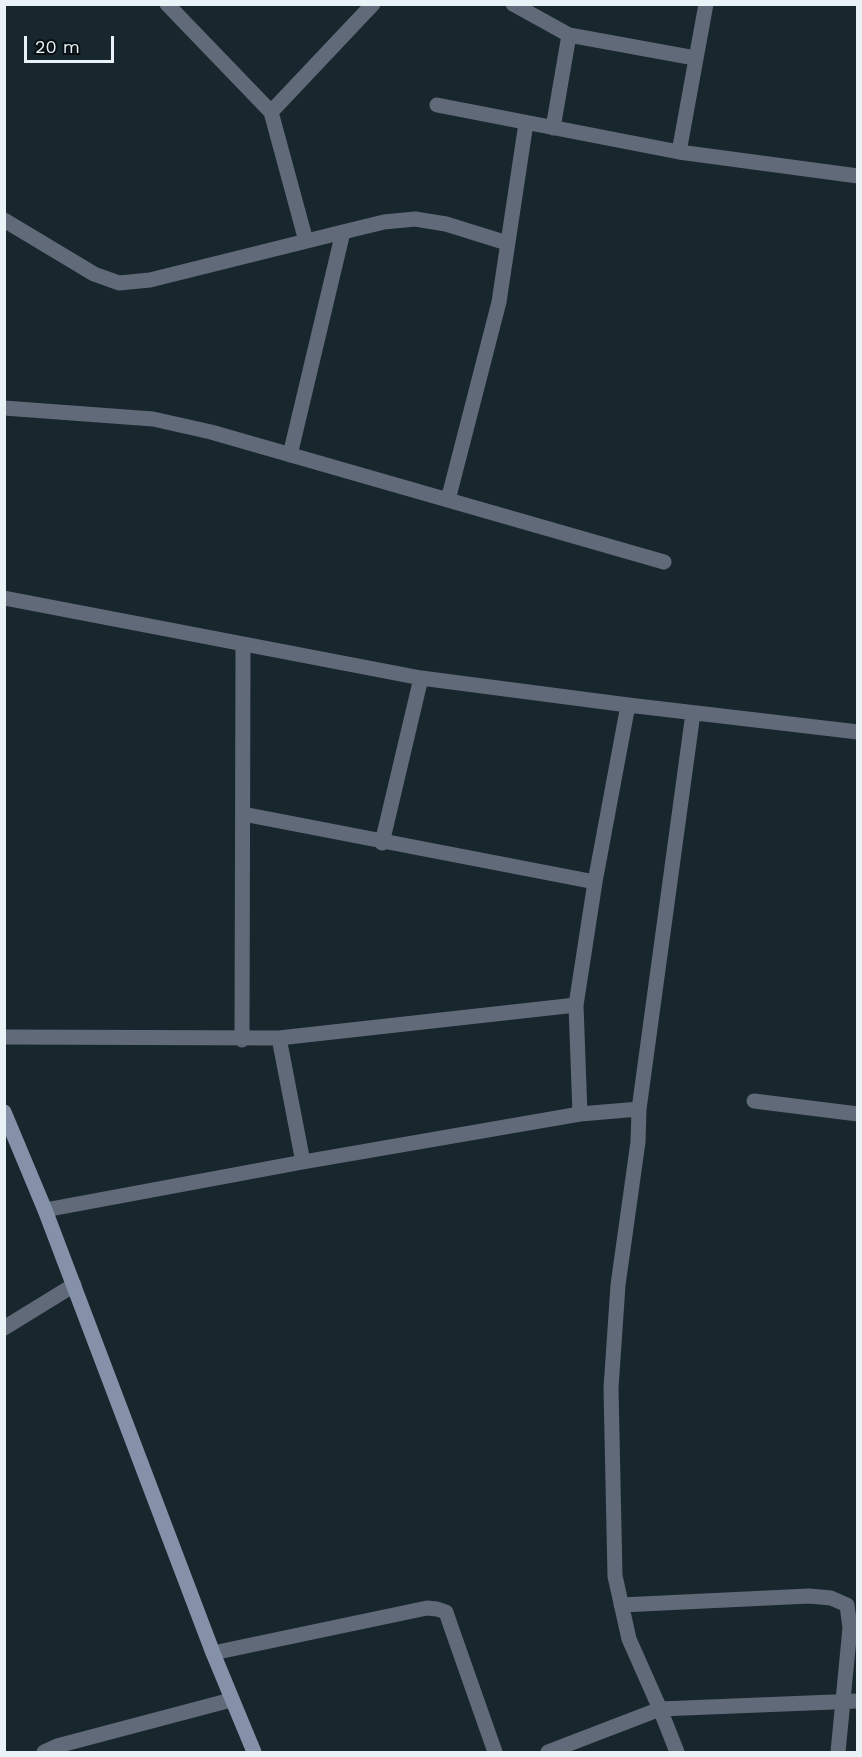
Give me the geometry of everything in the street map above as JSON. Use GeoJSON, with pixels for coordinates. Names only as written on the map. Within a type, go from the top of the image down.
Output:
{"type":"FeatureCollection","features":[{"type":"Feature","properties":{"kind":"main road"},"geometry":{"type":"LineString","coordinates":[[4,1112],[45,1210],[231,1700],[254,1752]]}},
{"type":"Feature","properties":{"kind":"street"},"geometry":{"type":"LineString","coordinates":[[167,4],[271,112],[306,241]]}},
{"type":"Feature","properties":{"kind":"street"},"geometry":{"type":"LineString","coordinates":[[271,112],[373,4]]}},
{"type":"Feature","properties":{"kind":"street"},"geometry":{"type":"LineString","coordinates":[[513,4],[569,35],[695,58]]}},
{"type":"Feature","properties":{"kind":"street"},"geometry":{"type":"LineString","coordinates":[[679,152],[706,4]]}},
{"type":"Feature","properties":{"kind":"street"},"geometry":{"type":"LineString","coordinates":[[553,128],[569,35]]}},
{"type":"Feature","properties":{"kind":"street"},"geometry":{"type":"LineString","coordinates":[[437,105],[679,152],[858,176]]}},
{"type":"Feature","properties":{"kind":"street"},"geometry":{"type":"LineString","coordinates":[[448,500],[499,302],[526,123]]}},
{"type":"Feature","properties":{"kind":"street"},"geometry":{"type":"LineString","coordinates":[[4,220],[94,274],[119,283],[150,280],[384,222],[415,219],[446,224],[507,243]]}},
{"type":"Feature","properties":{"kind":"street"},"geometry":{"type":"LineString","coordinates":[[290,455],[343,232]]}},
{"type":"Feature","properties":{"kind":"street"},"geometry":{"type":"LineString","coordinates":[[4,408],[153,419],[211,432],[664,562]]}},
{"type":"Feature","properties":{"kind":"street"},"geometry":{"type":"LineString","coordinates":[[4,598],[421,678],[858,732]]}},
{"type":"Feature","properties":{"kind":"street"},"geometry":{"type":"LineString","coordinates":[[242,1040],[243,644]]}},
{"type":"Feature","properties":{"kind":"street"},"geometry":{"type":"LineString","coordinates":[[382,843],[421,678]]}},
{"type":"Feature","properties":{"kind":"street"},"geometry":{"type":"LineString","coordinates":[[580,1114],[576,1005],[595,882],[628,705]]}},
{"type":"Feature","properties":{"kind":"street"},"geometry":{"type":"LineString","coordinates":[[677,1752],[629,1639],[615,1576],[611,1388],[618,1285],[638,1142],[639,1109],[693,713]]}},
{"type":"Feature","properties":{"kind":"street"},"geometry":{"type":"LineString","coordinates":[[243,814],[382,843],[595,882]]}},
{"type":"Feature","properties":{"kind":"street"},"geometry":{"type":"LineString","coordinates":[[4,1037],[242,1040],[279,1038],[576,1005]]}},
{"type":"Feature","properties":{"kind":"street"},"geometry":{"type":"LineString","coordinates":[[279,1038],[303,1162]]}},
{"type":"Feature","properties":{"kind":"street"},"geometry":{"type":"LineString","coordinates":[[754,1101],[858,1114]]}},
{"type":"Feature","properties":{"kind":"street"},"geometry":{"type":"LineString","coordinates":[[45,1210],[580,1114],[639,1109]]}},
{"type":"Feature","properties":{"kind":"street"},"geometry":{"type":"LineString","coordinates":[[4,1328],[74,1285]]}},
{"type":"Feature","properties":{"kind":"street"},"geometry":{"type":"LineString","coordinates":[[621,1605],[809,1596],[831,1598],[847,1605],[850,1628],[838,1752]]}},
{"type":"Feature","properties":{"kind":"street"},"geometry":{"type":"LineString","coordinates":[[213,1653],[427,1608],[446,1612],[495,1752]]}},
{"type":"Feature","properties":{"kind":"street"},"geometry":{"type":"LineString","coordinates":[[44,1752],[57,1746],[231,1700]]}},
{"type":"Feature","properties":{"kind":"street"},"geometry":{"type":"LineString","coordinates":[[548,1752],[660,1709],[858,1701]]}}]}
